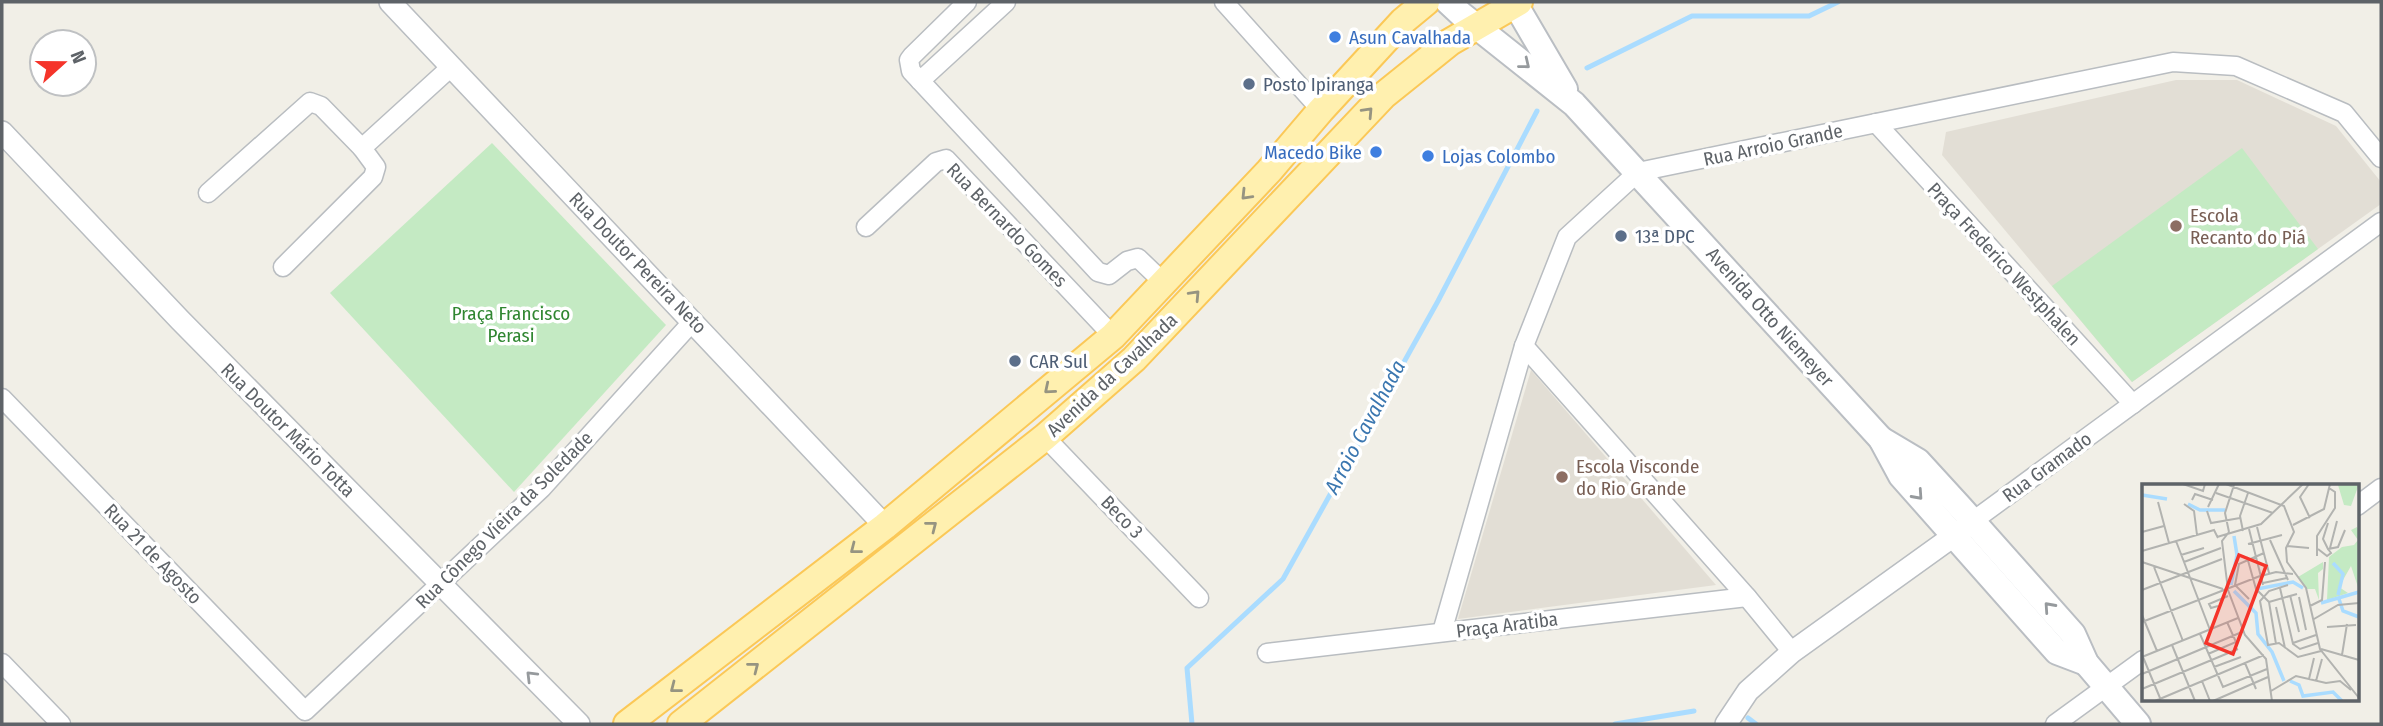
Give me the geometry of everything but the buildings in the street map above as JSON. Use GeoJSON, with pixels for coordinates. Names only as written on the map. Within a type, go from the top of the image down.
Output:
{"type":"FeatureCollection","features":[{"type":"Feature","properties":{"kind":"main road","name":"Avenida da Cavalhada"},"geometry":{"type":"LineString","coordinates":[[627,724],[885,526],[1113,336],[1269,171],[1404,11],[1426,2]]}},
{"type":"Feature","properties":{"kind":"main road","name":"Avenida Otto Niemeyer"},"geometry":{"type":"LineString","coordinates":[[1448,2],[1574,104],[1639,172],[1881,439],[1901,476],[1964,529],[2057,652],[2086,663],[2138,724]]}},
{"type":"Feature","properties":{"kind":"main road","name":"Avenida da Cavalhada"},"geometry":{"type":"LineString","coordinates":[[681,724],[1045,437],[1134,359],[1384,95],[1450,42],[1516,2]]}},
{"type":"Feature","properties":{"kind":"main road","name":"Avenida Otto Niemeyer"},"geometry":{"type":"LineString","coordinates":[[1516,2],[1574,104]]}},
{"type":"Feature","properties":{"kind":"street","name":"Rua Doutor Pereira Neto"},"geometry":{"type":"LineString","coordinates":[[390,2],[885,526]]}},
{"type":"Feature","properties":{"kind":"street"},"geometry":{"type":"LineString","coordinates":[[967,2],[909,60],[911,71],[1098,272],[1109,275],[1128,261],[1138,258],[1163,282]]}},
{"type":"Feature","properties":{"kind":"street"},"geometry":{"type":"LineString","coordinates":[[920,81],[1006,2]]}},
{"type":"Feature","properties":{"kind":"street"},"geometry":{"type":"LineString","coordinates":[[1224,2],[1321,110]]}},
{"type":"Feature","properties":{"kind":"street","name":"Rua Arroio Grande"},"geometry":{"type":"LineString","coordinates":[[1639,172],[2173,62],[2236,66],[2344,113],[2381,158]]}},
{"type":"Feature","properties":{"kind":"street"},"geometry":{"type":"LineString","coordinates":[[362,148],[451,67]]}},
{"type":"Feature","properties":{"kind":"street"},"geometry":{"type":"LineString","coordinates":[[208,193],[310,102],[321,106],[374,162],[376,172],[283,267]]}},
{"type":"Feature","properties":{"kind":"street","name":"Praça Frederico Westphalen"},"geometry":{"type":"LineString","coordinates":[[1876,124],[2133,404]]}},
{"type":"Feature","properties":{"kind":"street","name":"Rua Doutor Mário Totta"},"geometry":{"type":"LineString","coordinates":[[2,132],[180,320],[579,724]]}},
{"type":"Feature","properties":{"kind":"street","name":"Rua Bernardo Gomes"},"geometry":{"type":"LineString","coordinates":[[866,227],[936,162],[946,159],[1113,336]]}},
{"type":"Feature","properties":{"kind":"street"},"geometry":{"type":"LineString","coordinates":[[1442,632],[1524,345],[1567,237],[1639,172]]}},
{"type":"Feature","properties":{"kind":"street","name":"Rua Gramado"},"geometry":{"type":"LineString","coordinates":[[1726,724],[1748,691],[1793,652],[2381,222]]}},
{"type":"Feature","properties":{"kind":"street","name":"Rua Cônego Vieira da Soledade"},"geometry":{"type":"LineString","coordinates":[[305,711],[542,488],[693,321]]}},
{"type":"Feature","properties":{"kind":"street"},"geometry":{"type":"LineString","coordinates":[[1524,345],[1793,652]]}},
{"type":"Feature","properties":{"kind":"street","name":"Rua 21 de Agosto"},"geometry":{"type":"LineString","coordinates":[[2,398],[305,711]]}},
{"type":"Feature","properties":{"kind":"street","name":"Beco 3"},"geometry":{"type":"LineString","coordinates":[[1045,437],[1199,598]]}},
{"type":"Feature","properties":{"kind":"street"},"geometry":{"type":"LineString","coordinates":[[2358,505],[2381,488]]}},
{"type":"Feature","properties":{"kind":"street","name":"Praça Aratiba"},"geometry":{"type":"LineString","coordinates":[[1267,653],[1747,597]]}},
{"type":"Feature","properties":{"kind":"street"},"geometry":{"type":"LineString","coordinates":[[2055,724],[2142,661]]}},
{"type":"Feature","properties":{"kind":"street"},"geometry":{"type":"LineString","coordinates":[[2,663],[61,724]]}},
{"type":"Feature","properties":{"kind":"shaded area","name":"Escola Recanto do Piá"},"geometry":{"type":"Polygon","coordinates":[[[2176,80],[2237,80],[2336,126],[2381,182],[2381,204],[2132,382],[1942,155],[1946,132],[2176,80]]]}},
{"type":"Feature","properties":{"kind":"shaded area","name":"Escola Visconde do Rio Grande"},"geometry":{"type":"Polygon","coordinates":[[[1531,370],[1716,585],[1458,619],[1531,370]]]}},
{"type":"Feature","properties":{"kind":"green space","name":"Praça Francisco Perasi"},"geometry":{"type":"Polygon","coordinates":[[[492,143],[666,325],[514,492],[330,293],[492,143]]]}},
{"type":"Feature","properties":{"kind":"green space"},"geometry":{"type":"Polygon","coordinates":[[[2242,148],[2318,249],[2132,382],[2052,286],[2242,148]]]}},
{"type":"Feature","properties":{"kind":"waterway","name":"Arroio Cavalhada"},"geometry":{"type":"LineString","coordinates":[[1587,68],[1692,16],[1809,16],[1838,2]]}},
{"type":"Feature","properties":{"kind":"waterway","name":"Arroio Cavalhada"},"geometry":{"type":"LineString","coordinates":[[1192,724],[1187,668],[1283,579],[1438,301],[1537,111]]}},
{"type":"Feature","properties":{"kind":"waterway"},"geometry":{"type":"LineString","coordinates":[[1615,724],[1694,711]]}},
{"type":"Feature","properties":{"kind":"waterway"},"geometry":{"type":"LineString","coordinates":[[1748,718],[1756,724]]}},
{"type":"Feature","properties":{"kind":"place","name":"Asun Cavalhada"},"geometry":{"type":"Point","coordinates":[1335,37]}},
{"type":"Feature","properties":{"kind":"place","name":"Posto Ipiranga"},"geometry":{"type":"Point","coordinates":[1249,84]}},
{"type":"Feature","properties":{"kind":"place","name":"Macedo Bike"},"geometry":{"type":"Point","coordinates":[1376,152]}},
{"type":"Feature","properties":{"kind":"place","name":"Lojas Colombo"},"geometry":{"type":"Point","coordinates":[1428,156]}},
{"type":"Feature","properties":{"kind":"place","name":"Escola Recanto do Piá"},"geometry":{"type":"Point","coordinates":[2176,226]}},
{"type":"Feature","properties":{"kind":"place","name":"13ª DPC"},"geometry":{"type":"Point","coordinates":[1621,236]}},
{"type":"Feature","properties":{"kind":"place","name":"CAR Sul"},"geometry":{"type":"Point","coordinates":[1015,361]}},
{"type":"Feature","properties":{"kind":"place","name":"Escola Visconde do Rio Grande"},"geometry":{"type":"Point","coordinates":[1562,477]}}]}
